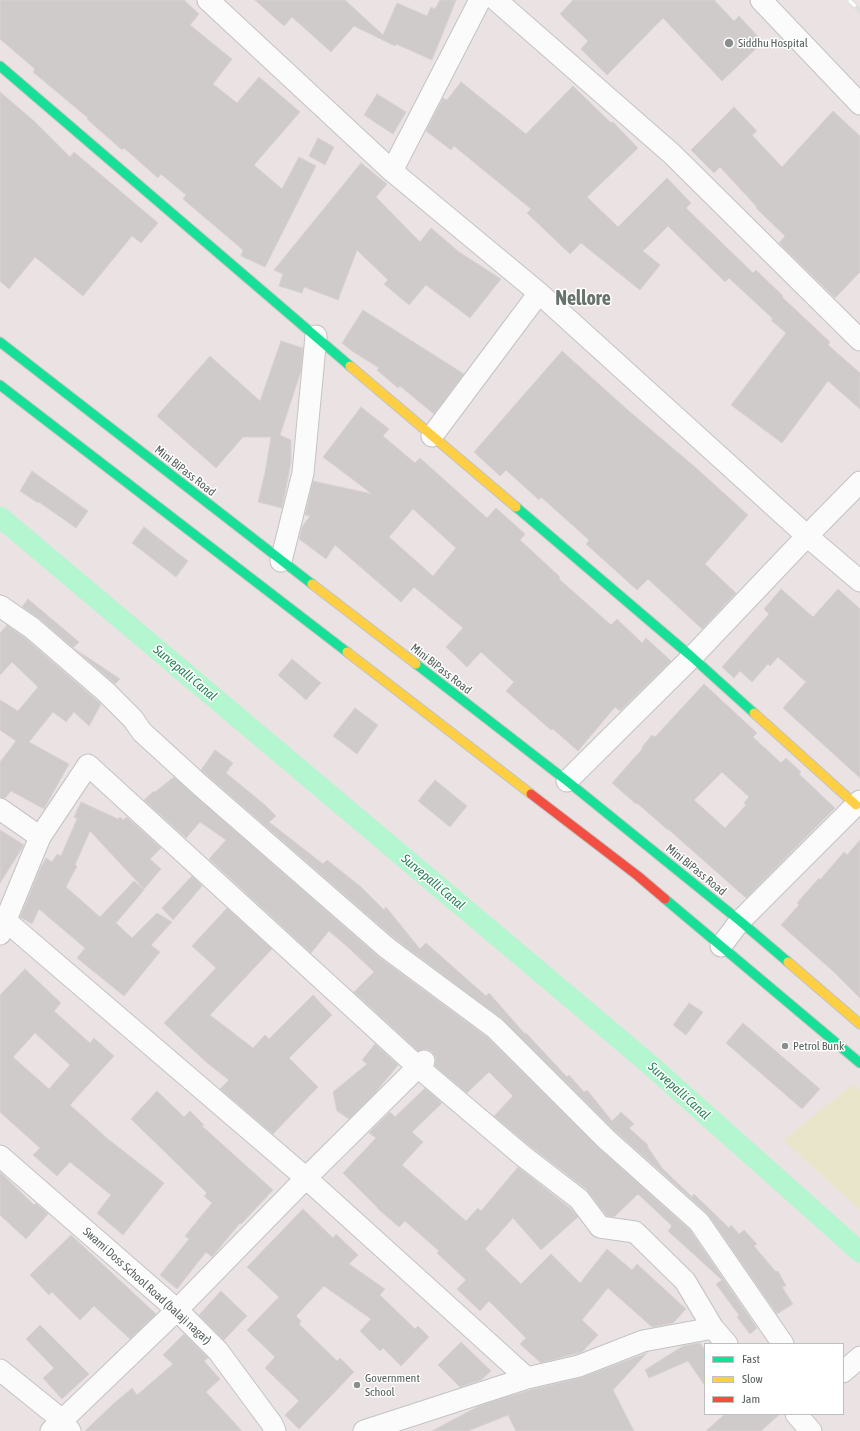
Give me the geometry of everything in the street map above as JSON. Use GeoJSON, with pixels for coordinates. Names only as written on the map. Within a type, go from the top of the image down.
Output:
{"type":"FeatureCollection","features":[{"type":"Feature","properties":{"kind":"main road"},"geometry":{"type":"LineString","coordinates":[[0,66],[692,657],[858,803]]}},
{"type":"Feature","properties":{"kind":"main road","name":"Mini BiPass Road"},"geometry":{"type":"LineString","coordinates":[[0,342],[567,781],[740,921],[860,1024]]}},
{"type":"Feature","properties":{"kind":"main road"},"geometry":{"type":"LineString","coordinates":[[0,385],[638,876],[860,1063]]}},
{"type":"Feature","properties":{"kind":"street"},"geometry":{"type":"LineString","coordinates":[[208,0],[392,171],[539,293],[807,536],[860,581]]}},
{"type":"Feature","properties":{"kind":"street"},"geometry":{"type":"LineString","coordinates":[[392,171],[480,0]]}},
{"type":"Feature","properties":{"kind":"street"},"geometry":{"type":"LineString","coordinates":[[496,0],[672,154],[860,340]]}},
{"type":"Feature","properties":{"kind":"street"},"geometry":{"type":"LineString","coordinates":[[762,0],[860,104]]}},
{"type":"Feature","properties":{"kind":"street"},"geometry":{"type":"LineString","coordinates":[[432,436],[539,293]]}},
{"type":"Feature","properties":{"kind":"street"},"geometry":{"type":"LineString","coordinates":[[281,561],[304,473],[316,336]]}},
{"type":"Feature","properties":{"kind":"street"},"geometry":{"type":"LineString","coordinates":[[567,781],[692,657],[860,482]]}},
{"type":"Feature","properties":{"kind":"street"},"geometry":{"type":"LineString","coordinates":[[0,606],[32,628],[106,692],[133,719],[142,732],[200,785],[387,948],[494,1028],[606,1139],[699,1222],[782,1343]]}},
{"type":"Feature","properties":{"kind":"street"},"geometry":{"type":"LineString","coordinates":[[527,1378],[306,1178],[3,928],[40,837],[88,765],[523,1156],[579,1199],[600,1227],[635,1232],[684,1281],[713,1328],[725,1343]]}},
{"type":"Feature","properties":{"kind":"street"},"geometry":{"type":"LineString","coordinates":[[721,946],[740,921],[858,803]]}},
{"type":"Feature","properties":{"kind":"street"},"geometry":{"type":"LineString","coordinates":[[0,809],[40,837]]}},
{"type":"Feature","properties":{"kind":"street"},"geometry":{"type":"LineString","coordinates":[[0,1370],[61,1427],[420,1064]]}},
{"type":"Feature","properties":{"kind":"street","name":"Swami Doss School Road (balaji nagar)"},"geometry":{"type":"LineString","coordinates":[[0,1156],[177,1310],[218,1351],[272,1424],[275,1431]]}},
{"type":"Feature","properties":{"kind":"street"},"geometry":{"type":"LineString","coordinates":[[364,1431],[527,1378],[579,1366],[643,1341],[713,1328]]}},
{"type":"Feature","properties":{"kind":"street"},"geometry":{"type":"LineString","coordinates":[[785,1415],[798,1431]]}},
{"type":"Feature","properties":{"kind":"street"},"geometry":{"type":"LineString","coordinates":[[795,1415],[798,1431]]}},
{"type":"Feature","properties":{"kind":"street"},"geometry":{"type":"LineString","coordinates":[[796,1415],[811,1431]]}},
{"type":"Feature","properties":{"kind":"shaded area"},"geometry":{"type":"Polygon","coordinates":[[[853,1084],[860,1090],[860,1210],[783,1140],[853,1084]]]}},
{"type":"Feature","properties":{"kind":"building"},"geometry":{"type":"Polygon","coordinates":[[[0,0],[184,0],[199,14],[190,25],[232,59],[213,84],[237,103],[259,77],[300,112],[254,165],[282,189],[299,157],[316,166],[265,267],[241,256],[243,250],[183,199],[186,195],[161,174],[158,178],[124,148],[122,150],[87,119],[88,118],[33,72],[35,69],[0,39],[0,0]]]}},
{"type":"Feature","properties":{"kind":"building"},"geometry":{"type":"Polygon","coordinates":[[[255,0],[345,0],[383,35],[397,3],[427,16],[431,7],[435,9],[440,0],[456,0],[432,60],[396,44],[395,46],[354,26],[331,52],[292,17],[284,26],[255,0]]]}},
{"type":"Feature","properties":{"kind":"building"},"geometry":{"type":"Polygon","coordinates":[[[573,0],[714,0],[734,21],[739,16],[763,42],[722,81],[663,18],[607,75],[581,49],[588,41],[560,14],[573,0]]]}},
{"type":"Feature","properties":{"kind":"building"},"geometry":{"type":"Polygon","coordinates":[[[461,82],[526,134],[573,86],[611,123],[613,122],[638,148],[587,197],[618,227],[667,178],[691,203],[686,208],[753,273],[756,270],[783,296],[782,297],[830,342],[828,345],[860,373],[860,409],[828,381],[782,443],[731,405],[786,333],[729,278],[725,282],[668,226],[643,251],[660,265],[640,290],[581,243],[570,254],[527,213],[531,209],[454,146],[451,150],[426,131],[443,98],[447,100],[461,82]]]}},
{"type":"Feature","properties":{"kind":"building"},"geometry":{"type":"Polygon","coordinates":[[[0,92],[34,121],[70,157],[74,152],[158,223],[141,243],[132,236],[83,296],[35,257],[9,289],[0,281],[0,92]]]}},
{"type":"Feature","properties":{"kind":"building"},"geometry":{"type":"Polygon","coordinates":[[[377,94],[406,112],[393,134],[364,115],[377,94]]]}},
{"type":"Feature","properties":{"kind":"building"},"geometry":{"type":"Polygon","coordinates":[[[734,107],[757,131],[752,135],[782,167],[833,111],[860,136],[860,272],[835,298],[779,243],[785,236],[756,208],[757,207],[720,167],[714,173],[691,150],[734,107]]]}},
{"type":"Feature","properties":{"kind":"building"},"geometry":{"type":"Polygon","coordinates":[[[318,138],[334,147],[325,165],[309,156],[318,138]]]}},
{"type":"Feature","properties":{"kind":"building"},"geometry":{"type":"Polygon","coordinates":[[[361,163],[387,184],[376,197],[420,242],[431,228],[459,252],[501,279],[470,318],[426,285],[409,305],[384,284],[388,280],[357,250],[338,300],[304,287],[302,293],[279,286],[283,274],[274,270],[361,163]]]}},
{"type":"Feature","properties":{"kind":"building"},"geometry":{"type":"Polygon","coordinates":[[[363,310],[464,374],[434,414],[400,386],[398,388],[377,370],[379,368],[342,343],[363,310]]]}},
{"type":"Feature","properties":{"kind":"building"},"geometry":{"type":"Polygon","coordinates":[[[281,341],[303,348],[301,371],[280,435],[291,440],[291,462],[282,508],[258,502],[271,437],[243,437],[216,468],[157,416],[210,356],[260,401],[281,341]]]}},
{"type":"Feature","properties":{"kind":"building"},"geometry":{"type":"Polygon","coordinates":[[[562,351],[748,515],[705,564],[736,593],[702,629],[648,579],[637,590],[586,544],[589,540],[541,497],[539,500],[506,470],[500,476],[474,452],[562,351]]]}},
{"type":"Feature","properties":{"kind":"building"},"geometry":{"type":"Polygon","coordinates":[[[361,407],[389,429],[383,436],[415,463],[420,458],[487,518],[496,508],[525,534],[520,540],[560,577],[559,579],[611,625],[617,619],[642,643],[646,638],[671,661],[620,711],[615,707],[578,751],[506,691],[514,682],[481,652],[467,667],[446,647],[463,628],[414,587],[401,602],[335,545],[326,559],[299,539],[302,527],[310,516],[305,515],[313,481],[372,494],[323,457],[361,407]],[[413,509],[389,537],[433,576],[456,548],[413,509]]]}},
{"type":"Feature","properties":{"kind":"building"},"geometry":{"type":"Polygon","coordinates":[[[32,471],[88,511],[76,528],[39,502],[38,503],[20,491],[32,471]]]}},
{"type":"Feature","properties":{"kind":"building"},"geometry":{"type":"Polygon","coordinates":[[[144,527],[188,561],[176,577],[132,543],[144,527]]]}},
{"type":"Feature","properties":{"kind":"building"},"geometry":{"type":"Polygon","coordinates":[[[781,589],[813,617],[838,589],[860,609],[860,778],[783,708],[806,682],[778,657],[770,666],[768,664],[752,682],[740,671],[734,678],[722,667],[769,614],[764,609],[781,589]]]}},
{"type":"Feature","properties":{"kind":"building"},"geometry":{"type":"Polygon","coordinates":[[[28,599],[79,642],[73,648],[40,619],[22,607],[28,599]]]}},
{"type":"Feature","properties":{"kind":"building"},"geometry":{"type":"Polygon","coordinates":[[[7,625],[25,638],[101,704],[89,726],[74,712],[66,722],[53,712],[29,742],[69,764],[44,809],[11,791],[5,798],[0,797],[0,762],[16,741],[0,730],[0,700],[18,711],[38,687],[12,662],[0,675],[0,633],[7,625]]]}},
{"type":"Feature","properties":{"kind":"building"},"geometry":{"type":"Polygon","coordinates":[[[75,649],[120,679],[115,684],[75,649]]]}},
{"type":"Feature","properties":{"kind":"building"},"geometry":{"type":"Polygon","coordinates":[[[292,659],[321,683],[306,700],[278,675],[292,659]]]}},
{"type":"Feature","properties":{"kind":"building"},"geometry":{"type":"Polygon","coordinates":[[[704,684],[757,733],[753,737],[781,763],[786,758],[801,772],[799,774],[835,808],[746,898],[668,829],[612,783],[643,748],[642,747],[652,735],[655,737],[704,684]],[[722,772],[694,800],[725,828],[746,805],[744,803],[749,797],[722,772]]]}},
{"type":"Feature","properties":{"kind":"building"},"geometry":{"type":"Polygon","coordinates":[[[355,708],[378,725],[357,754],[333,736],[355,708]]]}},
{"type":"Feature","properties":{"kind":"building"},"geometry":{"type":"Polygon","coordinates":[[[215,750],[233,763],[226,773],[276,816],[269,822],[323,864],[327,860],[360,886],[384,910],[386,907],[420,949],[426,943],[486,996],[489,993],[525,1034],[526,1033],[567,1077],[569,1075],[584,1092],[587,1090],[612,1121],[621,1112],[634,1124],[629,1128],[648,1145],[647,1146],[662,1168],[692,1197],[694,1194],[729,1228],[731,1225],[739,1234],[744,1230],[757,1244],[754,1246],[776,1272],[778,1271],[786,1286],[782,1287],[793,1304],[777,1314],[707,1213],[614,1130],[503,1020],[395,939],[201,770],[215,750]]]}},
{"type":"Feature","properties":{"kind":"building"},"geometry":{"type":"Polygon","coordinates":[[[174,777],[379,957],[487,1037],[598,1147],[690,1230],[757,1328],[750,1334],[737,1317],[739,1315],[716,1284],[722,1280],[668,1231],[672,1226],[638,1194],[614,1217],[607,1216],[586,1189],[531,1147],[494,1116],[513,1096],[489,1072],[467,1093],[435,1066],[436,1058],[432,1052],[427,1049],[418,1051],[354,992],[374,972],[350,949],[329,931],[311,953],[209,859],[226,840],[200,822],[186,838],[144,800],[174,777]]]}},
{"type":"Feature","properties":{"kind":"building"},"geometry":{"type":"Polygon","coordinates":[[[435,780],[467,806],[450,827],[418,801],[435,780]]]}},
{"type":"Feature","properties":{"kind":"building"},"geometry":{"type":"Polygon","coordinates":[[[81,802],[118,819],[120,817],[123,820],[127,817],[161,848],[150,859],[161,869],[144,889],[90,831],[75,865],[77,866],[66,887],[100,917],[134,881],[144,890],[116,923],[132,938],[157,913],[172,922],[151,945],[160,952],[124,996],[77,958],[85,948],[39,909],[32,924],[20,917],[46,858],[52,862],[57,854],[61,856],[77,819],[74,817],[81,802]]]}},
{"type":"Feature","properties":{"kind":"building"},"geometry":{"type":"Polygon","coordinates":[[[0,830],[24,845],[0,883],[0,830]]]}},
{"type":"Feature","properties":{"kind":"building"},"geometry":{"type":"Polygon","coordinates":[[[860,840],[860,998],[835,973],[781,925],[799,905],[797,903],[819,878],[820,880],[844,852],[847,855],[860,840]]]}},
{"type":"Feature","properties":{"kind":"building"},"geometry":{"type":"Polygon","coordinates":[[[192,876],[202,886],[173,920],[162,908],[192,876]]]}},
{"type":"Feature","properties":{"kind":"building"},"geometry":{"type":"Polygon","coordinates":[[[227,908],[272,949],[210,1015],[253,1048],[265,1035],[269,1039],[313,995],[332,1015],[289,1058],[318,1087],[273,1134],[220,1089],[229,1080],[206,1062],[164,1023],[216,968],[192,946],[227,908]]]}},
{"type":"Feature","properties":{"kind":"building"},"geometry":{"type":"Polygon","coordinates":[[[25,969],[61,1003],[54,1011],[90,1043],[94,1038],[114,1056],[70,1105],[108,1139],[164,1183],[123,1235],[97,1213],[111,1195],[70,1162],[57,1176],[33,1155],[40,1148],[0,1112],[0,995],[25,969]],[[35,1033],[13,1057],[49,1089],[70,1065],[35,1033]]]}},
{"type":"Feature","properties":{"kind":"building"},"geometry":{"type":"Polygon","coordinates":[[[689,1003],[703,1012],[686,1035],[673,1025],[689,1003]]]}},
{"type":"Feature","properties":{"kind":"building"},"geometry":{"type":"Polygon","coordinates":[[[743,1023],[820,1089],[802,1109],[726,1043],[743,1023]]]}},
{"type":"Feature","properties":{"kind":"building"},"geometry":{"type":"Polygon","coordinates":[[[375,1044],[398,1065],[375,1093],[349,1119],[337,1111],[333,1092],[367,1064],[362,1060],[375,1044]]]}},
{"type":"Feature","properties":{"kind":"building"},"geometry":{"type":"Polygon","coordinates":[[[425,1088],[442,1103],[412,1132],[423,1142],[402,1165],[466,1221],[478,1208],[481,1211],[518,1167],[570,1208],[578,1217],[541,1250],[513,1218],[485,1249],[521,1284],[551,1254],[580,1283],[607,1249],[632,1270],[637,1264],[686,1309],[673,1323],[652,1327],[608,1288],[582,1320],[598,1335],[582,1352],[541,1363],[520,1344],[526,1338],[489,1301],[480,1311],[457,1289],[466,1280],[437,1253],[439,1251],[405,1221],[399,1227],[378,1209],[343,1173],[376,1138],[369,1133],[390,1112],[395,1117],[425,1088]]]}},
{"type":"Feature","properties":{"kind":"building"},"geometry":{"type":"Polygon","coordinates":[[[157,1091],[184,1117],[190,1111],[204,1125],[202,1126],[273,1190],[241,1224],[240,1223],[212,1257],[206,1252],[177,1289],[160,1275],[189,1239],[185,1236],[212,1203],[204,1196],[207,1193],[131,1119],[157,1091]]]}},
{"type":"Feature","properties":{"kind":"building"},"geometry":{"type":"Polygon","coordinates":[[[0,1172],[34,1205],[36,1203],[48,1214],[26,1239],[0,1215],[0,1172]]]}},
{"type":"Feature","properties":{"kind":"building"},"geometry":{"type":"Polygon","coordinates":[[[303,1209],[333,1238],[336,1234],[358,1255],[349,1264],[385,1289],[380,1295],[415,1329],[418,1326],[429,1337],[401,1366],[383,1348],[380,1351],[360,1331],[371,1319],[324,1286],[296,1316],[301,1321],[299,1324],[337,1361],[340,1358],[354,1372],[299,1429],[285,1415],[299,1401],[265,1368],[275,1357],[247,1330],[279,1297],[247,1267],[303,1209]]]}},
{"type":"Feature","properties":{"kind":"building"},"geometry":{"type":"Polygon","coordinates":[[[71,1235],[156,1314],[130,1339],[94,1306],[80,1320],[52,1292],[49,1295],[30,1275],[71,1235]]]}},
{"type":"Feature","properties":{"kind":"building"},"geometry":{"type":"Polygon","coordinates":[[[221,1291],[247,1316],[224,1340],[199,1315],[221,1291]]]}},
{"type":"Feature","properties":{"kind":"building"},"geometry":{"type":"Polygon","coordinates":[[[40,1325],[89,1374],[62,1399],[43,1378],[54,1368],[26,1339],[40,1325]]]}},
{"type":"Feature","properties":{"kind":"building"},"geometry":{"type":"Polygon","coordinates":[[[184,1334],[208,1358],[204,1361],[220,1379],[206,1392],[242,1431],[85,1431],[132,1388],[137,1395],[173,1364],[163,1355],[184,1334]]]}},
{"type":"Feature","properties":{"kind":"building"},"geometry":{"type":"Polygon","coordinates":[[[461,1342],[491,1371],[481,1380],[460,1387],[438,1365],[461,1342]]]}},
{"type":"Feature","properties":{"kind":"building"},"geometry":{"type":"Polygon","coordinates":[[[700,1343],[704,1349],[704,1385],[688,1361],[649,1378],[645,1370],[683,1346],[700,1343]]]}},
{"type":"Feature","properties":{"kind":"building"},"geometry":{"type":"Polygon","coordinates":[[[647,1353],[613,1390],[634,1431],[516,1431],[508,1415],[468,1431],[432,1431],[481,1405],[530,1390],[583,1377],[647,1353]]]}},
{"type":"Feature","properties":{"kind":"building"},"geometry":{"type":"Polygon","coordinates":[[[724,1415],[779,1415],[761,1431],[706,1431],[724,1415]]]}},
{"type":"Feature","properties":{"kind":"waterway","name":"Survepalli Canal"},"geometry":{"type":"LineString","coordinates":[[0,517],[648,1063],[860,1252]]}},
{"type":"Feature","properties":{"kind":"railway"},"geometry":{"type":"LineString","coordinates":[[849,0],[860,11]]}},
{"type":"Feature","properties":{"kind":"traffic: fast"},"geometry":{"type":"LineString","coordinates":[[0,66],[350,366]]}},
{"type":"Feature","properties":{"kind":"traffic: fast"},"geometry":{"type":"LineString","coordinates":[[0,342],[312,584]]}},
{"type":"Feature","properties":{"kind":"traffic: fast"},"geometry":{"type":"LineString","coordinates":[[0,385],[347,652]]}},
{"type":"Feature","properties":{"kind":"traffic: fast"},"geometry":{"type":"LineString","coordinates":[[516,507],[692,657],[754,713]]}},
{"type":"Feature","properties":{"kind":"traffic: fast"},"geometry":{"type":"LineString","coordinates":[[416,664],[567,781],[740,921],[788,962]]}},
{"type":"Feature","properties":{"kind":"traffic: fast"},"geometry":{"type":"LineString","coordinates":[[665,899],[860,1063]]}},
{"type":"Feature","properties":{"kind":"traffic: slow"},"geometry":{"type":"LineString","coordinates":[[350,366],[516,507]]}},
{"type":"Feature","properties":{"kind":"traffic: slow"},"geometry":{"type":"LineString","coordinates":[[312,584],[416,664]]}},
{"type":"Feature","properties":{"kind":"traffic: slow"},"geometry":{"type":"LineString","coordinates":[[347,652],[531,794]]}},
{"type":"Feature","properties":{"kind":"traffic: slow"},"geometry":{"type":"LineString","coordinates":[[754,713],[856,805]]}},
{"type":"Feature","properties":{"kind":"traffic: slow"},"geometry":{"type":"LineString","coordinates":[[788,962],[860,1024]]}},
{"type":"Feature","properties":{"kind":"traffic: jam"},"geometry":{"type":"LineString","coordinates":[[531,794],[638,876],[665,899]]}},
{"type":"Feature","properties":{"kind":"place","name":"Siddhu Hospital"},"geometry":{"type":"Point","coordinates":[729,43]}},
{"type":"Feature","properties":{"kind":"place","name":"Petrol Bunk"},"geometry":{"type":"Point","coordinates":[785,1046]}},
{"type":"Feature","properties":{"kind":"place","name":"Government School"},"geometry":{"type":"Point","coordinates":[357,1385]}},
{"type":"Feature","properties":{"kind":"district","name":"Nellore"},"geometry":{"type":"Point","coordinates":[583,299]}}]}
